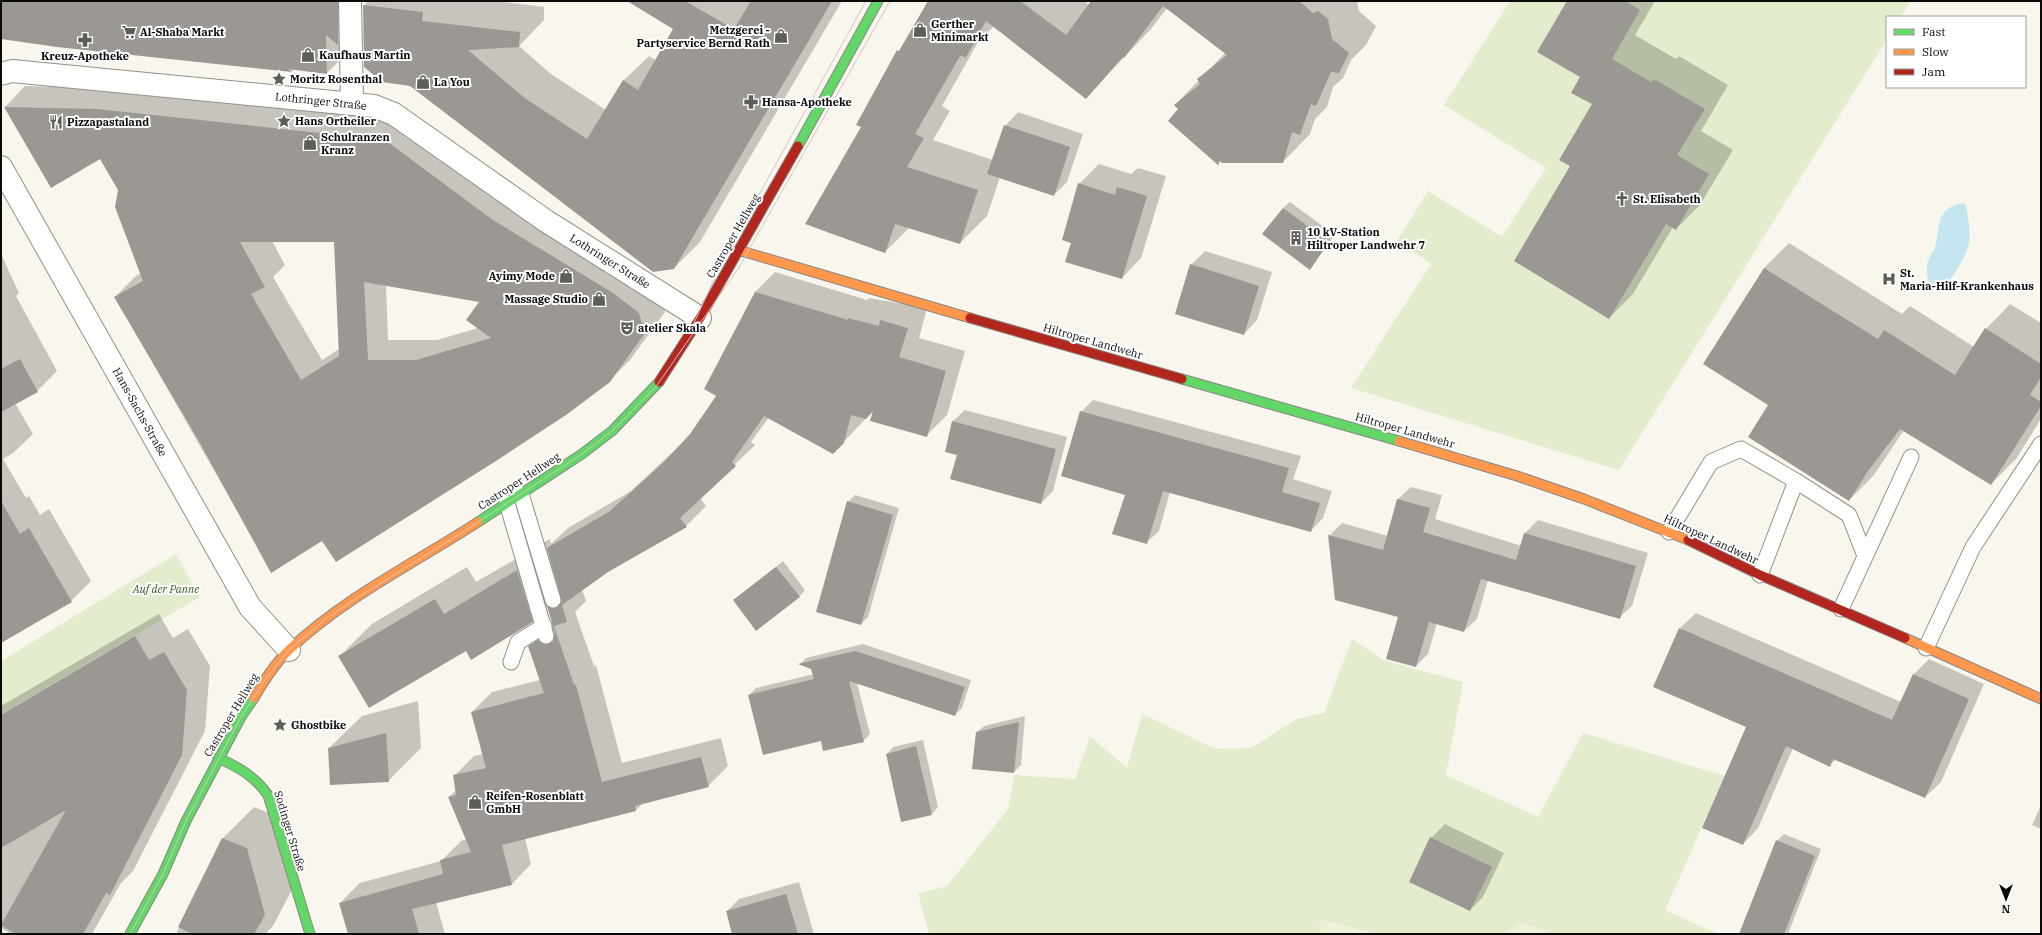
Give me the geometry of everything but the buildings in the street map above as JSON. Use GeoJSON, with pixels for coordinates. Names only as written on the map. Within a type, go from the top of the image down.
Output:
{"type":"FeatureCollection","features":[{"type":"Feature","properties":{"kind":"street"},"geometry":{"type":"LineString","coordinates":[[350,1],[352,104]]}},
{"type":"Feature","properties":{"kind":"street","name":"Castroper Hellweg"},"geometry":{"type":"LineString","coordinates":[[130,934],[163,874],[186,821],[218,758],[241,717],[267,677],[289,650],[327,618],[582,454],[612,431],[637,407],[663,378],[700,318],[816,115],[878,1]]}},
{"type":"Feature","properties":{"kind":"street","name":"Lothringer Straße"},"geometry":{"type":"LineString","coordinates":[[1,74],[12,71],[374,106],[394,114],[546,221],[700,318]]}},
{"type":"Feature","properties":{"kind":"street","name":"Hans-Sachs-Straße"},"geometry":{"type":"LineString","coordinates":[[1,167],[250,607],[289,650]]}},
{"type":"Feature","properties":{"kind":"street","name":"Hiltroper Landwehr"},"geometry":{"type":"LineString","coordinates":[[738,250],[747,254],[796,266],[1458,458],[1584,499],[1669,532],[1760,575],[1841,609],[2041,699]]}},
{"type":"Feature","properties":{"kind":"street","name":"Sodinger Straße"},"geometry":{"type":"LineString","coordinates":[[218,758],[246,770],[259,782],[268,795],[310,934]]}},
{"type":"Feature","properties":{"kind":"lane"},"geometry":{"type":"LineString","coordinates":[[1926,648],[1973,546],[2041,444]]}},
{"type":"Feature","properties":{"kind":"lane"},"geometry":{"type":"LineString","coordinates":[[1669,532],[1711,462],[1741,450],[1796,481],[1849,515],[1865,556]]}},
{"type":"Feature","properties":{"kind":"lane"},"geometry":{"type":"LineString","coordinates":[[1841,609],[1911,457]]}},
{"type":"Feature","properties":{"kind":"lane"},"geometry":{"type":"LineString","coordinates":[[1760,575],[1796,481]]}},
{"type":"Feature","properties":{"kind":"lane"},"geometry":{"type":"LineString","coordinates":[[521,494],[553,600]]}},
{"type":"Feature","properties":{"kind":"lane"},"geometry":{"type":"LineString","coordinates":[[507,503],[545,631],[518,642],[511,662]]}},
{"type":"Feature","properties":{"kind":"green space"},"geometry":{"type":"Polygon","coordinates":[[[1510,1],[1911,1],[1902,16],[1886,16],[1886,41],[1619,470],[1351,388],[1431,264],[1397,241],[1428,191],[1502,237],[1546,168],[1444,105],[1510,1]]]}},
{"type":"Feature","properties":{"kind":"green space","name":"Auf der Panne"},"geometry":{"type":"Polygon","coordinates":[[[176,554],[200,597],[1,714],[1,661],[176,554]]]}},
{"type":"Feature","properties":{"kind":"green space"},"geometry":{"type":"Polygon","coordinates":[[[1352,639],[1383,660],[1463,682],[1446,775],[1538,817],[1583,733],[1725,776],[1665,910],[1718,934],[1551,934],[1524,923],[1503,934],[1376,934],[1320,920],[1321,934],[929,934],[918,893],[947,886],[1008,809],[1014,775],[1075,779],[1090,736],[1127,768],[1142,714],[1216,749],[1251,748],[1297,719],[1324,713],[1352,639]]]}},
{"type":"Feature","properties":{"kind":"green space"},"geometry":{"type":"Polygon","coordinates":[[[1319,920],[1376,934],[1321,934],[1319,920]]]}},
{"type":"Feature","properties":{"kind":"green space"},"geometry":{"type":"Polygon","coordinates":[[[1524,923],[1551,934],[1503,934],[1524,923]]]}},
{"type":"Feature","properties":{"kind":"water"},"geometry":{"type":"Polygon","coordinates":[[[1962,203],[1966,205],[1969,224],[1970,238],[1968,248],[1958,268],[1949,280],[1941,286],[1933,285],[1929,282],[1927,268],[1929,258],[1935,248],[1941,219],[1947,209],[1962,203]]]}},
{"type":"Feature","properties":{"kind":"tram line"},"geometry":{"type":"LineString","coordinates":[[693,325],[724,258],[866,1]]}},
{"type":"Feature","properties":{"kind":"tram line"},"geometry":{"type":"LineString","coordinates":[[130,934],[163,874],[186,821],[241,717],[267,677],[289,650],[327,618],[463,532],[582,454],[612,431],[655,388],[738,269],[890,1]]}},
{"type":"Feature","properties":{"kind":"traffic: fast"},"geometry":{"type":"LineString","coordinates":[[798,146],[878,1]]}},
{"type":"Feature","properties":{"kind":"traffic: fast"},"geometry":{"type":"LineString","coordinates":[[1182,379],[1399,441]]}},
{"type":"Feature","properties":{"kind":"traffic: fast"},"geometry":{"type":"LineString","coordinates":[[478,522],[582,454],[612,431],[659,382]]}},
{"type":"Feature","properties":{"kind":"traffic: fast"},"geometry":{"type":"LineString","coordinates":[[130,934],[163,874],[186,821],[241,717],[254,698]]}},
{"type":"Feature","properties":{"kind":"traffic: fast"},"geometry":{"type":"LineString","coordinates":[[218,758],[246,773],[258,783],[268,795],[310,934]]}},
{"type":"Feature","properties":{"kind":"traffic: slow"},"geometry":{"type":"LineString","coordinates":[[738,250],[970,318]]}},
{"type":"Feature","properties":{"kind":"traffic: slow"},"geometry":{"type":"LineString","coordinates":[[1399,441],[1517,476],[1584,499],[1688,540]]}},
{"type":"Feature","properties":{"kind":"traffic: slow"},"geometry":{"type":"LineString","coordinates":[[254,698],[279,660],[311,630],[381,581],[478,522]]}},
{"type":"Feature","properties":{"kind":"traffic: slow"},"geometry":{"type":"LineString","coordinates":[[1905,638],[2041,699]]}},
{"type":"Feature","properties":{"kind":"traffic: jam"},"geometry":{"type":"LineString","coordinates":[[659,382],[700,318],[798,146]]}},
{"type":"Feature","properties":{"kind":"traffic: jam"},"geometry":{"type":"LineString","coordinates":[[970,318],[1182,379]]}},
{"type":"Feature","properties":{"kind":"traffic: jam"},"geometry":{"type":"LineString","coordinates":[[1688,540],[1760,575],[1905,638]]}},
{"type":"Feature","properties":{"kind":"place","name":"Gerther Minimarkt"},"geometry":{"type":"Point","coordinates":[920,30]}},
{"type":"Feature","properties":{"kind":"place","name":"Al-Shaba Markt"},"geometry":{"type":"Point","coordinates":[129,32]}},
{"type":"Feature","properties":{"kind":"place","name":"Metzgerei - Partyservice Bernd Rath"},"geometry":{"type":"Point","coordinates":[781,36]}},
{"type":"Feature","properties":{"kind":"place","name":"Kreuz-Apotheke"},"geometry":{"type":"Point","coordinates":[85,40]}},
{"type":"Feature","properties":{"kind":"place","name":"Kaufhaus Martin"},"geometry":{"type":"Point","coordinates":[308,55]}},
{"type":"Feature","properties":{"kind":"place","name":"Moritz Rosenthal"},"geometry":{"type":"Point","coordinates":[279,79]}},
{"type":"Feature","properties":{"kind":"place","name":"La You"},"geometry":{"type":"Point","coordinates":[423,82]}},
{"type":"Feature","properties":{"kind":"place","name":"Hansa-Apotheke"},"geometry":{"type":"Point","coordinates":[751,102]}},
{"type":"Feature","properties":{"kind":"place","name":"Hans Ortheiler"},"geometry":{"type":"Point","coordinates":[284,121]}},
{"type":"Feature","properties":{"kind":"place","name":"Pizzapastaland"},"geometry":{"type":"Point","coordinates":[56,122]}},
{"type":"Feature","properties":{"kind":"place","name":"Schulranzen Kranz"},"geometry":{"type":"Point","coordinates":[310,143]}},
{"type":"Feature","properties":{"kind":"place","name":"St. Elisabeth"},"geometry":{"type":"Point","coordinates":[1622,199]}},
{"type":"Feature","properties":{"kind":"place","name":"10 kV-Station Hiltroper Landwehr 7"},"geometry":{"type":"Point","coordinates":[1296,238]}},
{"type":"Feature","properties":{"kind":"place","name":"Ayimy Mode"},"geometry":{"type":"Point","coordinates":[566,276]}},
{"type":"Feature","properties":{"kind":"place","name":"St. Maria-Hilf-Krankenhaus"},"geometry":{"type":"Point","coordinates":[1889,279]}},
{"type":"Feature","properties":{"kind":"place","name":"Massage Studio"},"geometry":{"type":"Point","coordinates":[599,299]}},
{"type":"Feature","properties":{"kind":"place","name":"atelier Skala"},"geometry":{"type":"Point","coordinates":[627,328]}},
{"type":"Feature","properties":{"kind":"place","name":"Ghostbike"},"geometry":{"type":"Point","coordinates":[280,725]}},
{"type":"Feature","properties":{"kind":"place","name":"Reifen-Rosenblatt GmbH"},"geometry":{"type":"Point","coordinates":[475,802]}}]}
